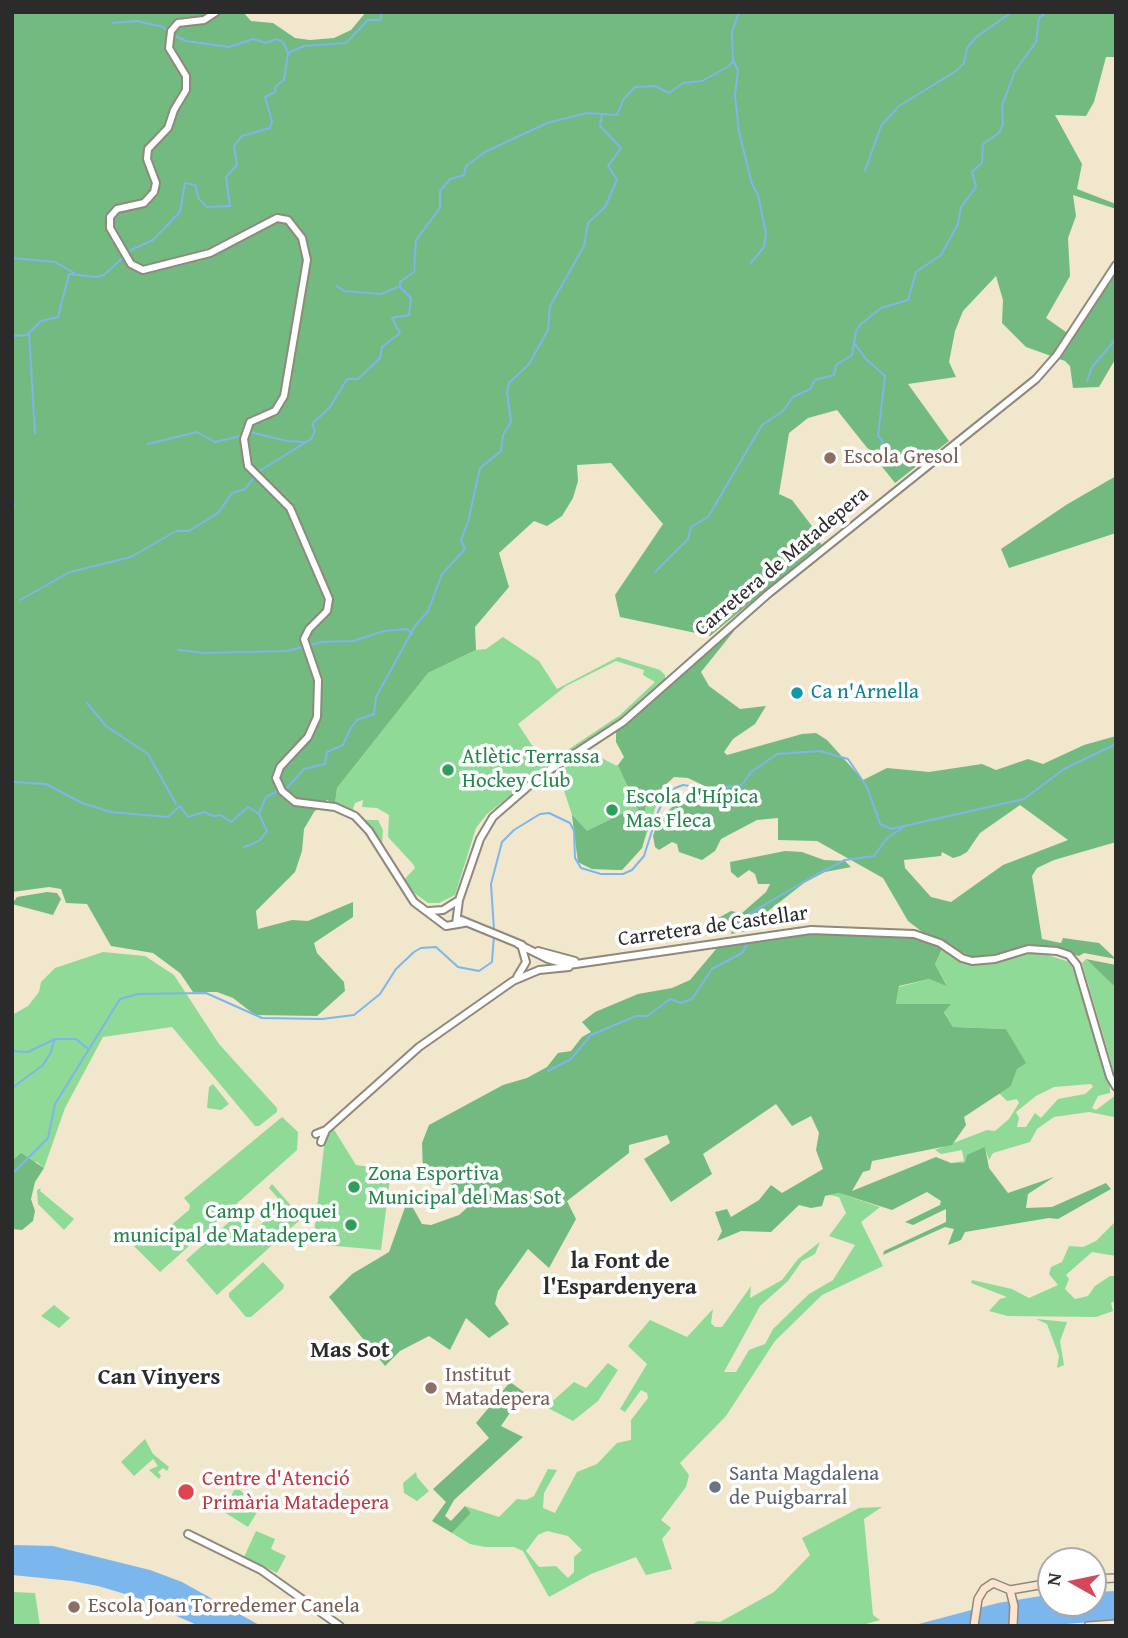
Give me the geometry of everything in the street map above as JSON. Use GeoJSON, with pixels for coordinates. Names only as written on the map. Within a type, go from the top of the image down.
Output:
{"type":"FeatureCollection","features":[{"type":"Feature","properties":{"kind":"main road"},"geometry":{"type":"LineString","coordinates":[[974,1626],[979,1597],[993,1583],[1011,1592],[1037,1586]]}},
{"type":"Feature","properties":{"kind":"main road"},"geometry":{"type":"LineString","coordinates":[[1011,1592],[1015,1611],[1013,1626]]}},
{"type":"Feature","properties":{"kind":"main road"},"geometry":{"type":"LineString","coordinates":[[1088,1626],[1116,1625]]}},
{"type":"Feature","properties":{"kind":"street"},"geometry":{"type":"LineString","coordinates":[[216,12],[204,20],[176,25],[169,38],[171,52],[186,76],[186,90],[174,110],[168,128],[148,149],[147,159],[156,183],[154,192],[144,203],[117,209],[110,217],[110,229],[133,266],[151,269],[204,255],[277,218],[288,220],[306,247],[307,260],[284,396],[275,411],[253,420],[245,435],[247,463],[290,508],[329,594],[327,611],[306,632],[305,645],[318,680],[319,708],[308,737],[279,769],[277,782],[295,802],[339,808],[360,820],[408,895],[446,926],[454,925],[462,919]]}},
{"type":"Feature","properties":{"kind":"street","name":"Carretera de Matadepera"},"geometry":{"type":"LineString","coordinates":[[462,919],[459,900],[483,830],[505,806],[539,778],[623,722],[768,594],[1036,379],[1057,355],[1116,265]]}},
{"type":"Feature","properties":{"kind":"street"},"geometry":{"type":"LineString","coordinates":[[428,911],[445,909],[459,900]]}},
{"type":"Feature","properties":{"kind":"street"},"geometry":{"type":"LineString","coordinates":[[440,919],[445,909]]}},
{"type":"Feature","properties":{"kind":"street"},"geometry":{"type":"LineString","coordinates":[[445,909],[520,946],[526,965],[513,981]]}},
{"type":"Feature","properties":{"kind":"street","name":"Carretera de Castellar"},"geometry":{"type":"LineString","coordinates":[[520,946],[552,961],[578,964],[811,930],[914,934],[940,943],[972,961],[995,959],[1028,949],[1057,951],[1069,956],[1077,965],[1110,1077],[1116,1087]]}},
{"type":"Feature","properties":{"kind":"street","name":"Carretera de Castellar"},"geometry":{"type":"LineString","coordinates":[[520,946],[562,959],[587,962]]}},
{"type":"Feature","properties":{"kind":"street"},"geometry":{"type":"LineString","coordinates":[[534,950],[552,961],[544,969]]}},
{"type":"Feature","properties":{"kind":"street"},"geometry":{"type":"LineString","coordinates":[[316,1134],[326,1130],[418,1047],[513,981],[544,969],[578,964]]}},
{"type":"Feature","properties":{"kind":"street"},"geometry":{"type":"LineString","coordinates":[[321,1142],[326,1130]]}},
{"type":"Feature","properties":{"kind":"street"},"geometry":{"type":"LineString","coordinates":[[188,1534],[261,1570],[340,1626]]}},
{"type":"Feature","properties":{"kind":"green space"},"geometry":{"type":"Polygon","coordinates":[[[12,12],[243,12],[251,21],[273,23],[295,38],[310,40],[334,38],[351,30],[366,12],[1116,12],[1116,57],[1106,57],[1094,102],[1086,116],[1055,115],[1082,164],[1077,189],[1116,204],[1116,209],[1073,195],[1076,216],[1068,238],[1070,276],[1046,318],[1066,332],[1075,334],[1116,273],[1116,358],[1099,387],[1073,388],[1070,366],[1065,361],[1026,347],[1002,323],[1003,300],[996,276],[963,311],[955,331],[949,362],[956,377],[908,384],[949,441],[895,483],[837,410],[808,418],[789,433],[779,494],[792,500],[818,534],[821,545],[710,636],[620,617],[615,595],[663,524],[611,463],[577,465],[578,481],[573,498],[562,516],[547,526],[534,521],[499,553],[509,587],[475,627],[476,650],[428,673],[337,788],[335,804],[327,800],[314,812],[304,829],[302,851],[295,872],[256,911],[258,929],[292,920],[308,921],[353,902],[353,917],[314,943],[317,953],[344,982],[345,991],[317,1016],[255,1015],[233,998],[217,992],[193,992],[180,973],[153,953],[111,946],[87,904],[66,903],[61,889],[49,887],[12,892],[12,12]]]}},
{"type":"Feature","properties":{"kind":"green space"},"geometry":{"type":"Polygon","coordinates":[[[1116,476],[1116,533],[1009,568],[1001,549],[1066,505],[1116,476]]]}},
{"type":"Feature","properties":{"kind":"green space"},"geometry":{"type":"Polygon","coordinates":[[[729,629],[734,631],[701,672],[709,686],[740,709],[766,706],[755,724],[733,739],[724,752],[727,755],[802,734],[816,733],[827,740],[863,780],[887,768],[929,772],[982,764],[996,770],[1028,759],[1043,764],[1084,745],[1116,736],[1116,842],[1054,860],[1037,868],[1032,876],[1042,939],[1061,943],[1063,938],[1099,943],[1116,959],[1084,953],[1079,956],[1043,946],[975,959],[945,943],[935,964],[947,986],[929,979],[899,986],[896,1004],[951,1004],[944,1012],[953,1027],[1006,1029],[1026,1063],[1017,1069],[1011,1086],[964,1117],[966,1125],[952,1145],[872,1161],[870,1170],[863,1172],[852,1191],[936,1157],[951,1163],[965,1163],[967,1155],[985,1147],[989,1168],[1008,1193],[1054,1177],[1028,1194],[1026,1208],[1052,1207],[1106,1183],[1111,1189],[1058,1219],[1049,1218],[965,1232],[961,1240],[948,1245],[954,1229],[945,1227],[883,1255],[884,1251],[946,1222],[946,1209],[913,1225],[905,1222],[940,1205],[941,1201],[927,1192],[892,1210],[839,1193],[825,1196],[822,1206],[811,1208],[799,1205],[771,1232],[741,1231],[717,1241],[722,1231],[715,1212],[727,1209],[731,1217],[759,1200],[771,1185],[782,1193],[823,1169],[816,1150],[819,1133],[811,1116],[792,1126],[776,1104],[703,1154],[712,1174],[671,1202],[644,1159],[670,1143],[667,1135],[629,1145],[629,1153],[567,1201],[576,1219],[549,1268],[528,1249],[498,1291],[495,1304],[509,1324],[489,1338],[466,1318],[450,1350],[429,1336],[400,1351],[385,1366],[329,1297],[352,1274],[389,1252],[408,1199],[422,1224],[431,1225],[459,1215],[469,1206],[441,1172],[423,1172],[422,1143],[429,1125],[503,1085],[527,1078],[547,1067],[558,1053],[571,1051],[582,1037],[591,1032],[582,1022],[595,1012],[638,994],[672,988],[690,980],[717,948],[789,935],[843,932],[917,935],[921,931],[908,921],[883,878],[817,841],[778,840],[778,818],[757,820],[721,839],[715,851],[702,860],[679,852],[677,844],[672,842],[659,850],[655,847],[653,836],[665,814],[675,804],[715,791],[688,778],[674,777],[657,793],[647,795],[647,829],[642,848],[622,870],[592,869],[578,862],[572,815],[587,831],[628,811],[634,814],[638,809],[618,765],[624,757],[616,742],[616,731],[729,629]],[[1020,805],[980,833],[967,852],[960,856],[953,858],[942,852],[941,856],[904,860],[905,868],[931,897],[951,902],[1003,865],[1068,840],[1020,805]]]}},
{"type":"Feature","properties":{"kind":"green space","name":"Atlètic Terrassa Hockey Club"},"geometry":{"type":"Polygon","coordinates":[[[503,637],[539,661],[557,689],[618,657],[660,670],[665,675],[665,682],[621,721],[539,773],[487,814],[476,828],[455,895],[439,903],[428,903],[406,887],[362,817],[335,804],[337,788],[428,673],[476,650],[486,649],[503,637]],[[616,661],[566,686],[518,724],[545,765],[620,715],[655,682],[643,675],[644,670],[616,661]],[[363,800],[355,803],[353,809],[366,820],[378,820],[383,830],[382,843],[403,881],[415,868],[388,837],[389,815],[377,808],[362,807],[363,800]]]}},
{"type":"Feature","properties":{"kind":"green space","name":"Escola d'Hípica Mas Fleca"},"geometry":{"type":"Polygon","coordinates":[[[590,752],[615,765],[624,766],[641,793],[656,806],[642,848],[622,870],[592,869],[578,862],[572,815],[558,772],[590,752]]]}},
{"type":"Feature","properties":{"kind":"green space"},"geometry":{"type":"Polygon","coordinates":[[[785,851],[802,852],[824,860],[845,861],[851,867],[825,872],[804,883],[767,912],[754,917],[746,931],[731,934],[733,924],[718,918],[731,911],[742,913],[766,892],[770,884],[758,884],[755,874],[749,870],[738,878],[731,872],[730,862],[785,851]]]}},
{"type":"Feature","properties":{"kind":"green space"},"geometry":{"type":"Polygon","coordinates":[[[57,893],[61,899],[53,915],[12,904],[17,897],[57,893]]]}},
{"type":"Feature","properties":{"kind":"green space"},"geometry":{"type":"Polygon","coordinates":[[[943,948],[960,960],[972,964],[987,964],[1038,952],[1070,962],[1084,996],[1110,1088],[1110,1093],[1098,1096],[1092,1108],[1096,1110],[1116,1095],[1114,1117],[1089,1112],[1054,1117],[1037,1129],[1030,1142],[993,1153],[989,1160],[985,1148],[965,1163],[951,1163],[964,1161],[962,1150],[941,1154],[935,1150],[987,1130],[995,1131],[1009,1119],[1019,1103],[1017,1099],[1007,1101],[998,1092],[1011,1086],[1017,1068],[1025,1063],[1006,1029],[953,1027],[944,1011],[949,1005],[896,1004],[899,987],[929,979],[947,985],[935,964],[943,948]],[[1091,1084],[1054,1087],[1036,1096],[1016,1112],[1019,1118],[1017,1127],[1026,1127],[1035,1113],[1041,1118],[1058,1099],[1085,1094],[1093,1087],[1091,1084]]]}},
{"type":"Feature","properties":{"kind":"green space"},"geometry":{"type":"Polygon","coordinates":[[[103,952],[145,956],[174,975],[219,1044],[277,1108],[277,1112],[259,1126],[255,1126],[172,1027],[103,1037],[65,1108],[44,1168],[37,1162],[12,1161],[12,1015],[28,1006],[39,992],[41,982],[55,968],[103,952]]]}},
{"type":"Feature","properties":{"kind":"green space"},"geometry":{"type":"Polygon","coordinates":[[[1086,959],[1116,988],[1116,1079],[1082,963],[1086,959]]]}},
{"type":"Feature","properties":{"kind":"green space"},"geometry":{"type":"Polygon","coordinates":[[[1086,959],[1116,965],[1116,988],[1086,959]]]}},
{"type":"Feature","properties":{"kind":"green space"},"geometry":{"type":"Polygon","coordinates":[[[213,1084],[229,1104],[221,1110],[207,1108],[209,1087],[213,1084]]]}},
{"type":"Feature","properties":{"kind":"green space"},"geometry":{"type":"Polygon","coordinates":[[[282,1117],[298,1132],[297,1150],[160,1272],[130,1242],[140,1234],[149,1244],[189,1210],[190,1205],[184,1198],[282,1117]]]}},
{"type":"Feature","properties":{"kind":"green space","name":"Zona Esportiva Municipal del Mas Sot"},"geometry":{"type":"Polygon","coordinates":[[[333,1128],[356,1165],[391,1170],[381,1250],[313,1244],[325,1138],[333,1128]]]}},
{"type":"Feature","properties":{"kind":"green space"},"geometry":{"type":"Polygon","coordinates":[[[21,1153],[44,1168],[35,1182],[31,1199],[35,1211],[33,1221],[22,1230],[12,1229],[12,1161],[21,1153]]]}},
{"type":"Feature","properties":{"kind":"green space"},"geometry":{"type":"Polygon","coordinates":[[[272,1184],[302,1218],[217,1295],[186,1260],[237,1215],[253,1232],[283,1204],[269,1188],[272,1184]]]}},
{"type":"Feature","properties":{"kind":"green space"},"geometry":{"type":"Polygon","coordinates":[[[41,1188],[40,1191],[74,1219],[64,1230],[38,1204],[37,1190],[41,1188]]]}},
{"type":"Feature","properties":{"kind":"green space"},"geometry":{"type":"Polygon","coordinates":[[[839,1193],[880,1207],[861,1222],[883,1266],[822,1295],[775,1341],[726,1416],[680,1463],[689,1475],[686,1487],[661,1520],[671,1528],[662,1539],[672,1569],[646,1575],[636,1557],[591,1574],[549,1597],[523,1551],[514,1547],[470,1544],[452,1533],[471,1513],[465,1506],[499,1517],[517,1499],[526,1500],[534,1496],[548,1469],[557,1470],[544,1493],[543,1508],[555,1513],[577,1472],[597,1464],[617,1443],[631,1440],[631,1420],[648,1398],[647,1393],[641,1390],[625,1412],[620,1409],[647,1364],[628,1346],[650,1320],[687,1337],[713,1309],[711,1323],[715,1327],[722,1327],[751,1286],[750,1298],[782,1280],[798,1259],[820,1242],[815,1254],[802,1261],[788,1281],[760,1306],[724,1372],[736,1372],[749,1350],[765,1344],[773,1329],[809,1294],[833,1280],[855,1245],[829,1236],[846,1213],[839,1197],[830,1195],[839,1193]],[[547,1531],[538,1535],[526,1551],[539,1567],[556,1566],[568,1578],[574,1572],[574,1557],[582,1550],[568,1536],[547,1531]]]}},
{"type":"Feature","properties":{"kind":"green space"},"geometry":{"type":"Polygon","coordinates":[[[1116,1221],[1116,1256],[1092,1252],[1066,1275],[1069,1279],[1065,1289],[1075,1299],[1088,1296],[1095,1286],[1110,1276],[1116,1276],[1116,1300],[1111,1303],[1113,1311],[1096,1317],[1008,1316],[989,1311],[1000,1299],[1007,1297],[971,1283],[972,1280],[1012,1289],[1029,1298],[1058,1285],[1049,1274],[1051,1267],[1062,1262],[1069,1246],[1083,1247],[1096,1241],[1116,1221]]]}},
{"type":"Feature","properties":{"kind":"green space"},"geometry":{"type":"Polygon","coordinates":[[[263,1262],[284,1285],[283,1289],[251,1317],[246,1317],[229,1297],[229,1293],[263,1262]]]}},
{"type":"Feature","properties":{"kind":"green space"},"geometry":{"type":"Polygon","coordinates":[[[54,1305],[70,1318],[59,1328],[41,1316],[54,1305]]]}},
{"type":"Feature","properties":{"kind":"green space"},"geometry":{"type":"Polygon","coordinates":[[[1036,1319],[1067,1322],[1060,1341],[1064,1365],[1057,1368],[1059,1356],[1047,1324],[1036,1319]]]}},
{"type":"Feature","properties":{"kind":"green space"},"geometry":{"type":"Polygon","coordinates":[[[608,1363],[618,1370],[598,1401],[573,1421],[546,1407],[574,1382],[586,1388],[608,1363]]]}},
{"type":"Feature","properties":{"kind":"green space"},"geometry":{"type":"Polygon","coordinates":[[[510,1382],[524,1392],[501,1426],[523,1437],[454,1500],[445,1516],[451,1521],[465,1506],[471,1513],[452,1533],[432,1521],[446,1502],[433,1489],[489,1438],[476,1423],[510,1382]]]}},
{"type":"Feature","properties":{"kind":"green space"},"geometry":{"type":"Polygon","coordinates":[[[145,1439],[153,1454],[169,1467],[167,1471],[163,1468],[158,1472],[161,1476],[159,1479],[149,1470],[158,1466],[153,1459],[134,1476],[121,1462],[145,1439]]]}},
{"type":"Feature","properties":{"kind":"green space"},"geometry":{"type":"Polygon","coordinates":[[[416,1472],[429,1491],[417,1501],[404,1493],[403,1483],[416,1472]]]}},
{"type":"Feature","properties":{"kind":"green space"},"geometry":{"type":"Polygon","coordinates":[[[234,1490],[240,1490],[259,1509],[248,1527],[224,1512],[234,1490]]]}},
{"type":"Feature","properties":{"kind":"green space"},"geometry":{"type":"Polygon","coordinates":[[[882,1507],[864,1519],[873,1615],[880,1620],[859,1626],[690,1626],[698,1621],[720,1622],[774,1592],[810,1555],[802,1538],[859,1508],[882,1507]]]}},
{"type":"Feature","properties":{"kind":"green space"},"geometry":{"type":"Polygon","coordinates":[[[256,1531],[275,1539],[271,1549],[286,1556],[277,1573],[244,1557],[256,1531]]]}},
{"type":"Feature","properties":{"kind":"green space"},"geometry":{"type":"Polygon","coordinates":[[[12,1592],[35,1593],[40,1626],[12,1626],[12,1592]]]}},
{"type":"Feature","properties":{"kind":"water"},"geometry":{"type":"Polygon","coordinates":[[[12,1545],[53,1546],[150,1570],[182,1582],[261,1626],[199,1626],[132,1596],[98,1586],[12,1575],[12,1545]]]}},
{"type":"Feature","properties":{"kind":"water"},"geometry":{"type":"Polygon","coordinates":[[[1107,1591],[1116,1591],[1116,1620],[1041,1626],[911,1626],[998,1603],[1037,1597],[1037,1617],[1107,1617],[1107,1591]]]}},
{"type":"Feature","properties":{"kind":"waterway"},"geometry":{"type":"LineString","coordinates":[[173,35],[186,41],[229,47],[253,39],[266,43],[276,39],[283,42],[288,53],[304,46],[346,43],[368,20],[380,20],[382,12]]}},
{"type":"Feature","properties":{"kind":"waterway"},"geometry":{"type":"LineString","coordinates":[[258,472],[311,439],[315,431],[312,424],[330,407],[347,379],[358,379],[380,358],[382,347],[400,333],[392,318],[409,315],[411,298],[400,287],[400,282],[414,272],[416,240],[440,208],[440,191],[450,179],[464,175],[466,166],[485,152],[547,123],[587,113],[617,115],[623,100],[635,87],[655,86],[669,93],[683,83],[702,81],[729,66],[733,61],[732,32],[739,12]]}},
{"type":"Feature","properties":{"kind":"waterway"},"geometry":{"type":"LineString","coordinates":[[865,171],[881,126],[899,106],[956,71],[964,63],[967,48],[976,37],[1012,12]]}},
{"type":"Feature","properties":{"kind":"waterway"},"geometry":{"type":"LineString","coordinates":[[655,572],[688,539],[691,527],[708,517],[762,425],[783,411],[793,397],[810,389],[815,380],[834,375],[836,365],[852,355],[856,331],[861,324],[881,308],[908,300],[916,272],[941,255],[958,224],[961,207],[976,187],[972,172],[982,163],[983,144],[999,133],[1003,124],[1002,106],[1015,71],[1036,42],[1039,18],[1047,12]]}},
{"type":"Feature","properties":{"kind":"waterway"},"geometry":{"type":"LineString","coordinates":[[113,23],[137,21],[163,27],[169,32]]}},
{"type":"Feature","properties":{"kind":"waterway"},"geometry":{"type":"LineString","coordinates":[[12,336],[27,335],[41,321],[58,317],[69,274],[97,277],[104,275],[131,250],[153,240],[180,212],[185,183],[195,185],[199,199],[207,207],[230,206],[226,177],[237,165],[234,146],[242,136],[270,128],[272,121],[265,97],[275,92],[276,86],[284,80],[288,53]]}},
{"type":"Feature","properties":{"kind":"waterway"},"geometry":{"type":"LineString","coordinates":[[734,62],[738,70],[735,95],[739,132],[752,184],[758,195],[766,234],[764,247],[751,263]]}},
{"type":"Feature","properties":{"kind":"waterway"},"geometry":{"type":"LineString","coordinates":[[286,789],[304,769],[325,764],[327,752],[343,745],[357,720],[374,714],[376,697],[415,626],[428,611],[442,574],[465,549],[461,540],[468,522],[480,468],[501,451],[503,435],[511,422],[507,392],[509,383],[529,364],[548,330],[550,306],[584,246],[588,223],[605,207],[617,180],[608,166],[621,148],[600,126],[602,115]]}},
{"type":"Feature","properties":{"kind":"waterway"},"geometry":{"type":"LineString","coordinates":[[12,258],[55,262],[74,273]]}},
{"type":"Feature","properties":{"kind":"waterway"},"geometry":{"type":"LineString","coordinates":[[337,286],[344,291],[381,294],[398,287]]}},
{"type":"Feature","properties":{"kind":"waterway"},"geometry":{"type":"LineString","coordinates":[[29,333],[35,433]]}},
{"type":"Feature","properties":{"kind":"waterway"},"geometry":{"type":"LineString","coordinates":[[1087,381],[1092,367],[1116,339]]}},
{"type":"Feature","properties":{"kind":"waterway"},"geometry":{"type":"LineString","coordinates":[[855,344],[866,359],[885,376],[878,436],[896,457]]}},
{"type":"Feature","properties":{"kind":"waterway"},"geometry":{"type":"LineString","coordinates":[[148,444],[197,432],[215,442],[241,436]]}},
{"type":"Feature","properties":{"kind":"waterway"},"geometry":{"type":"LineString","coordinates":[[250,432],[287,441],[305,442]]}},
{"type":"Feature","properties":{"kind":"waterway"},"geometry":{"type":"LineString","coordinates":[[20,600],[70,572],[131,557],[176,531],[189,531],[218,513],[232,493],[245,489],[255,476]]}},
{"type":"Feature","properties":{"kind":"waterway"},"geometry":{"type":"LineString","coordinates":[[178,650],[205,653],[287,651],[322,642],[353,641],[384,631],[407,629],[412,634]]}},
{"type":"Feature","properties":{"kind":"waterway"},"geometry":{"type":"LineString","coordinates":[[87,703],[106,726],[148,754],[176,804]]}},
{"type":"Feature","properties":{"kind":"waterway"},"geometry":{"type":"LineString","coordinates":[[494,930],[491,884],[502,842],[514,830],[540,814],[549,813],[570,823],[574,831],[575,858],[581,868],[601,874],[623,874],[632,870],[644,856],[666,795],[683,785],[712,789],[742,785],[751,772],[777,754],[820,751],[848,759],[867,787],[880,824],[891,829],[1024,799],[1064,769],[1116,744]]}},
{"type":"Feature","properties":{"kind":"waterway"},"geometry":{"type":"LineString","coordinates":[[12,782],[46,784],[82,803],[111,812],[168,817],[180,806],[188,817],[204,812],[213,816],[221,815],[231,822],[248,807],[259,814],[267,831],[259,841],[244,847]]}},
{"type":"Feature","properties":{"kind":"waterway"},"geometry":{"type":"LineString","coordinates":[[259,813],[266,797],[278,791]]}},
{"type":"Feature","properties":{"kind":"waterway"},"geometry":{"type":"LineString","coordinates":[[744,928],[747,915],[845,860],[874,856],[887,838],[904,827]]}},
{"type":"Feature","properties":{"kind":"waterway"},"geometry":{"type":"LineString","coordinates":[[12,1174],[48,1138],[55,1104],[120,999],[138,994],[206,993],[262,1018],[322,1019],[354,1015],[380,994],[396,969],[414,952],[421,948],[436,947],[458,967],[479,971],[492,962],[494,935]]}},
{"type":"Feature","properties":{"kind":"waterway"},"geometry":{"type":"LineString","coordinates":[[548,1071],[571,1059],[591,1035],[636,1016],[647,1016],[670,999],[681,1003],[692,999],[712,969],[742,953],[747,945]]}},
{"type":"Feature","properties":{"kind":"waterway"},"geometry":{"type":"LineString","coordinates":[[12,1051],[28,1052],[55,1039],[76,1039],[87,1048]]}},
{"type":"Feature","properties":{"kind":"waterway"},"geometry":{"type":"LineString","coordinates":[[12,1088],[43,1065],[55,1039]]}},
{"type":"Feature","properties":{"kind":"place","name":"Escola Gresol"},"geometry":{"type":"Point","coordinates":[830,458]}},
{"type":"Feature","properties":{"kind":"place","name":"Ca n'Arnella"},"geometry":{"type":"Point","coordinates":[797,693]}},
{"type":"Feature","properties":{"kind":"place","name":"Atlètic Terrassa Hockey Club"},"geometry":{"type":"Point","coordinates":[448,770]}},
{"type":"Feature","properties":{"kind":"place","name":"Escola d'Hípica Mas Fleca"},"geometry":{"type":"Point","coordinates":[612,810]}},
{"type":"Feature","properties":{"kind":"place","name":"Zona Esportiva Municipal del Mas Sot"},"geometry":{"type":"Point","coordinates":[354,1187]}},
{"type":"Feature","properties":{"kind":"place","name":"Camp d'hoquei municipal de Matadepera"},"geometry":{"type":"Point","coordinates":[351,1225]}},
{"type":"Feature","properties":{"kind":"place","name":"Institut Matadepera"},"geometry":{"type":"Point","coordinates":[431,1388]}},
{"type":"Feature","properties":{"kind":"place","name":"Santa Magdalena de Puigbarral"},"geometry":{"type":"Point","coordinates":[715,1487]}},
{"type":"Feature","properties":{"kind":"place","name":"Centre d'Atenció Primària Matadepera"},"geometry":{"type":"Point","coordinates":[186,1492]}},
{"type":"Feature","properties":{"kind":"place","name":"Escola Joan Torredemer Canela"},"geometry":{"type":"Point","coordinates":[74,1607]}},
{"type":"Feature","properties":{"kind":"district","name":"la Font de l'Espardenyera"},"geometry":{"type":"Point","coordinates":[620,1275]}},
{"type":"Feature","properties":{"kind":"district","name":"Mas Sot"},"geometry":{"type":"Point","coordinates":[350,1351]}},
{"type":"Feature","properties":{"kind":"district","name":"Can Vinyers"},"geometry":{"type":"Point","coordinates":[159,1378]}}]}
